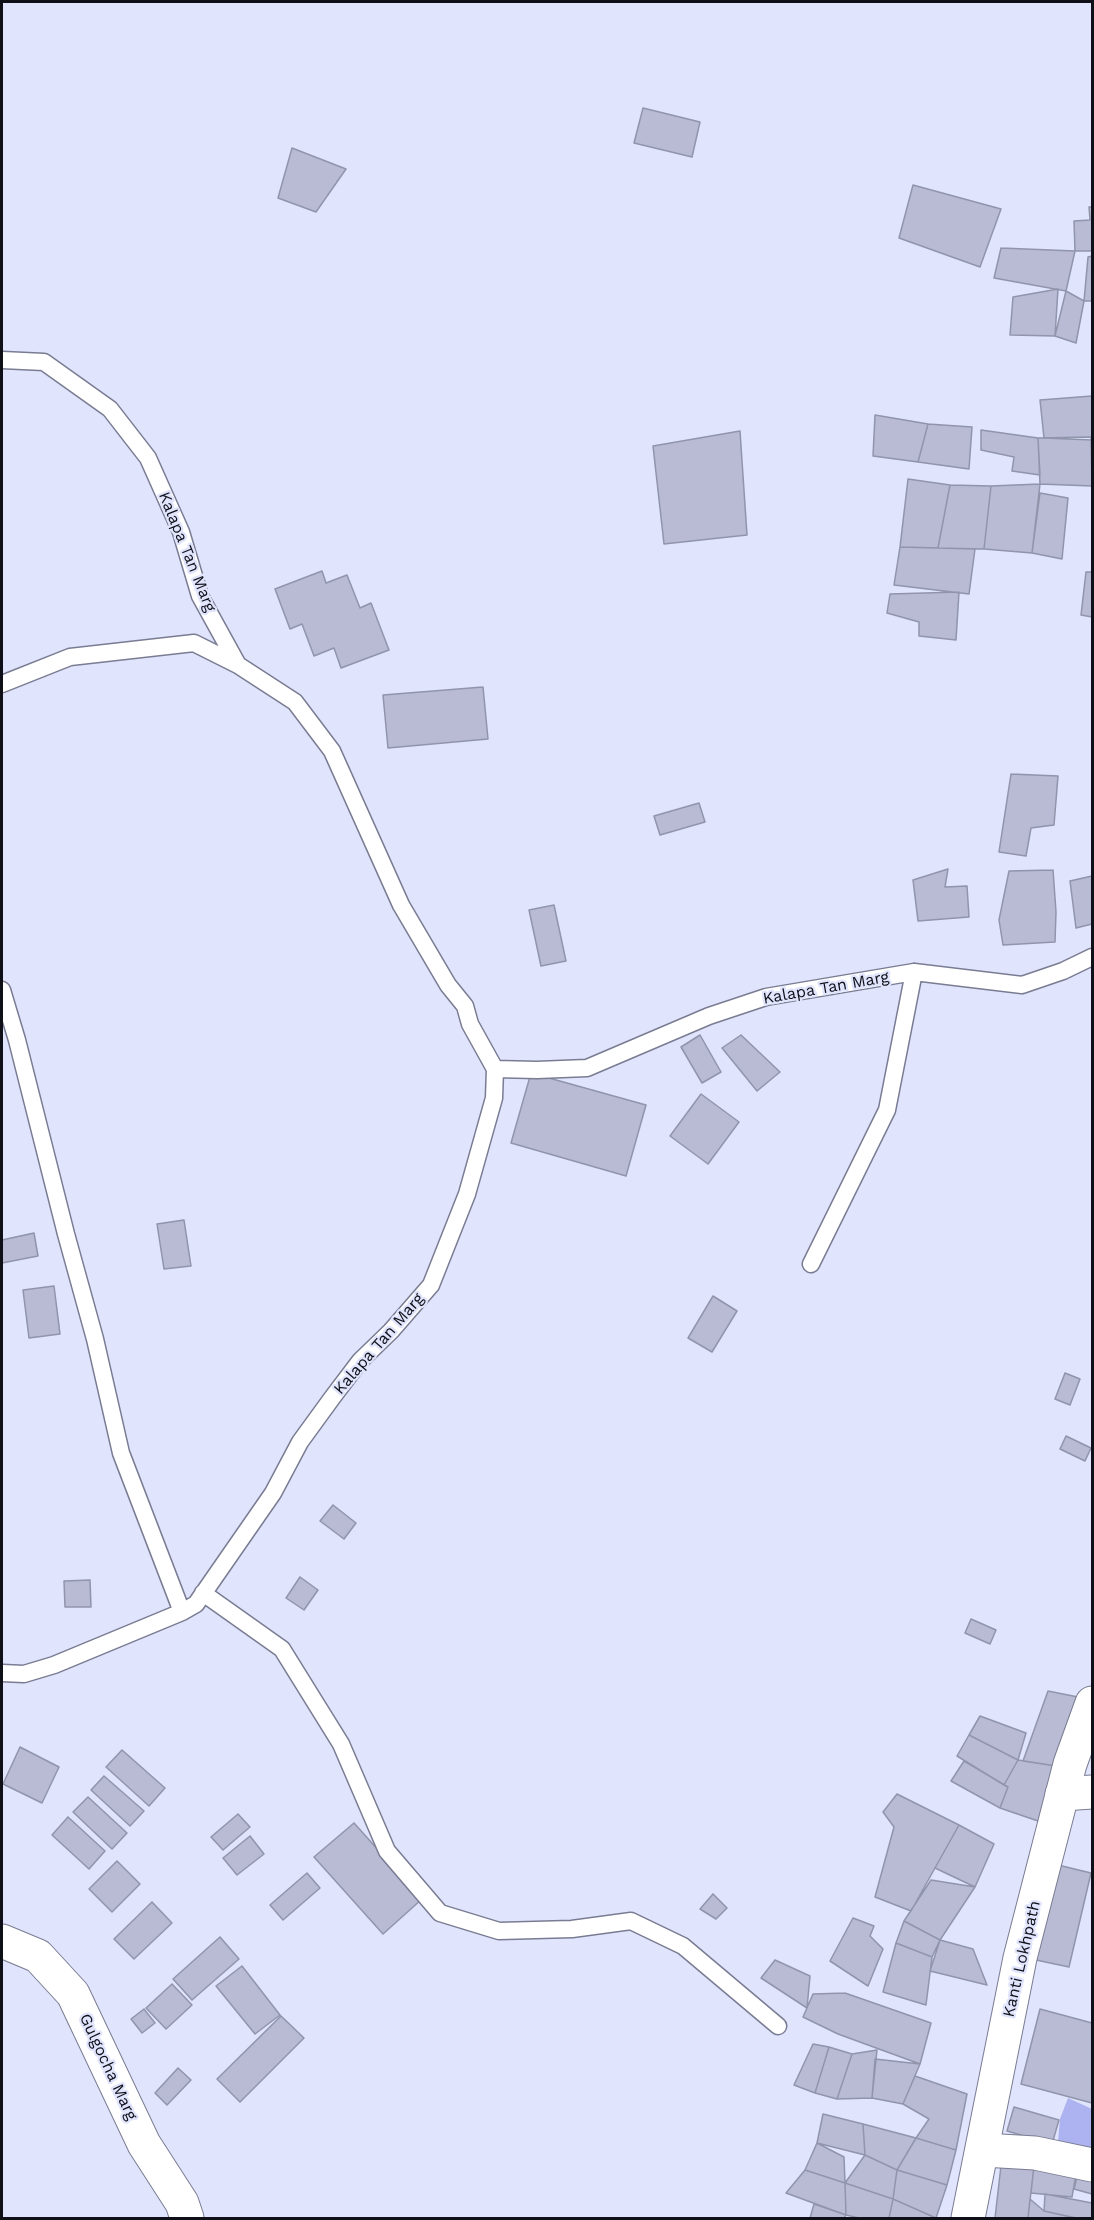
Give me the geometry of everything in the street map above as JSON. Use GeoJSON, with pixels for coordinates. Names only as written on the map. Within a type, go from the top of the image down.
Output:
{"type":"FeatureCollection","features":[{"type":"Feature","properties":{"kind":"main road","name":"Kanti Lokhpath"},"geometry":{"type":"LineString","coordinates":[[968,2218],[1020,1958],[1077,1793],[1070,1764],[1092,1703]]}},
{"type":"Feature","properties":{"kind":"main road","name":"Gulgocha Marg"},"geometry":{"type":"LineString","coordinates":[[2,1941],[38,1956],[74,1994],[144,2144],[182,2203],[187,2218]]}},
{"type":"Feature","properties":{"kind":"main road"},"geometry":{"type":"LineString","coordinates":[[982,2150],[1035,2153],[1092,2165]]}},
{"type":"Feature","properties":{"kind":"lane","name":"Kalapa Tan Marg"},"geometry":{"type":"LineString","coordinates":[[2,360],[44,362],[110,409],[148,458],[181,532],[200,596],[238,665],[295,702],[332,751],[401,905],[448,985],[465,1006],[470,1024],[495,1069],[494,1098],[467,1194],[431,1285],[391,1331],[360,1361],[332,1398],[300,1442],[273,1493],[196,1604],[182,1612],[54,1665],[24,1674],[2,1673]]}},
{"type":"Feature","properties":{"kind":"lane"},"geometry":{"type":"LineString","coordinates":[[2,684],[70,657],[194,643],[238,665]]}},
{"type":"Feature","properties":{"kind":"lane","name":"Kalapa Tan Marg"},"geometry":{"type":"LineString","coordinates":[[495,1069],[587,1068],[662,1038],[709,1016],[766,997],[914,972],[1022,985],[1063,971],[1092,957]]}},
{"type":"Feature","properties":{"kind":"lane"},"geometry":{"type":"LineString","coordinates":[[811,1264],[887,1110],[914,972]]}},
{"type":"Feature","properties":{"kind":"lane"},"geometry":{"type":"LineString","coordinates":[[2,990],[96,1339],[121,1453],[182,1612]]}},
{"type":"Feature","properties":{"kind":"lane"},"geometry":{"type":"LineString","coordinates":[[203,1593],[282,1649],[341,1744],[387,1851],[440,1913],[499,1931],[572,1929],[632,1921],[683,1946],[778,2026]]}},
{"type":"Feature","properties":{"kind":"water"},"geometry":{"type":"Polygon","coordinates":[[[1068,2098],[1092,2109],[1092,2162],[1057,2153],[1060,2119],[1068,2098]]]}},
{"type":"Feature","properties":{"kind":"building"},"geometry":{"type":"Polygon","coordinates":[[[643,108],[700,122],[692,157],[634,143],[643,108]]]}},
{"type":"Feature","properties":{"kind":"building"},"geometry":{"type":"Polygon","coordinates":[[[292,148],[346,169],[316,212],[278,198],[292,148]]]}},
{"type":"Feature","properties":{"kind":"building"},"geometry":{"type":"Polygon","coordinates":[[[913,185],[1001,209],[980,267],[899,238],[913,185]]]}},
{"type":"Feature","properties":{"kind":"building"},"geometry":{"type":"Polygon","coordinates":[[[1089,207],[1092,207],[1092,251],[1075,251],[1074,221],[1090,220],[1089,207]]]}},
{"type":"Feature","properties":{"kind":"building"},"geometry":{"type":"Polygon","coordinates":[[[1001,248],[1075,251],[1066,291],[994,278],[1001,248]]]}},
{"type":"Feature","properties":{"kind":"building"},"geometry":{"type":"Polygon","coordinates":[[[1092,256],[1092,301],[1084,301],[1088,257],[1092,256]]]}},
{"type":"Feature","properties":{"kind":"building"},"geometry":{"type":"Polygon","coordinates":[[[1058,289],[1055,336],[1010,335],[1013,297],[1058,289]]]}},
{"type":"Feature","properties":{"kind":"building"},"geometry":{"type":"Polygon","coordinates":[[[1066,291],[1084,301],[1076,343],[1055,336],[1066,291]]]}},
{"type":"Feature","properties":{"kind":"building"},"geometry":{"type":"Polygon","coordinates":[[[1092,396],[1092,440],[1044,438],[1040,400],[1092,396]]]}},
{"type":"Feature","properties":{"kind":"building"},"geometry":{"type":"Polygon","coordinates":[[[875,415],[928,424],[918,462],[873,456],[875,415]]]}},
{"type":"Feature","properties":{"kind":"building"},"geometry":{"type":"Polygon","coordinates":[[[928,424],[972,427],[969,469],[918,462],[928,424]]]}},
{"type":"Feature","properties":{"kind":"building"},"geometry":{"type":"Polygon","coordinates":[[[981,430],[1038,438],[1040,475],[1012,471],[1014,457],[981,450],[981,430]]]}},
{"type":"Feature","properties":{"kind":"building"},"geometry":{"type":"Polygon","coordinates":[[[740,431],[747,535],[664,544],[653,446],[740,431]]]}},
{"type":"Feature","properties":{"kind":"building"},"geometry":{"type":"Polygon","coordinates":[[[1091,437],[1092,486],[1040,484],[1038,438],[1091,437]]]}},
{"type":"Feature","properties":{"kind":"building"},"geometry":{"type":"Polygon","coordinates":[[[908,479],[950,485],[938,548],[900,547],[908,479]]]}},
{"type":"Feature","properties":{"kind":"building"},"geometry":{"type":"Polygon","coordinates":[[[1040,484],[1032,553],[984,549],[991,486],[1040,484]]]}},
{"type":"Feature","properties":{"kind":"building"},"geometry":{"type":"Polygon","coordinates":[[[950,485],[991,486],[984,549],[938,548],[950,485]]]}},
{"type":"Feature","properties":{"kind":"building"},"geometry":{"type":"Polygon","coordinates":[[[1040,493],[1068,498],[1062,559],[1032,553],[1040,493]]]}},
{"type":"Feature","properties":{"kind":"building"},"geometry":{"type":"Polygon","coordinates":[[[900,547],[975,549],[969,594],[894,585],[900,547]]]}},
{"type":"Feature","properties":{"kind":"building"},"geometry":{"type":"Polygon","coordinates":[[[322,571],[326,583],[347,575],[360,608],[371,603],[389,650],[341,668],[334,648],[314,656],[302,624],[290,629],[275,589],[322,571]]]}},
{"type":"Feature","properties":{"kind":"building"},"geometry":{"type":"Polygon","coordinates":[[[1086,572],[1092,572],[1092,617],[1081,615],[1086,572]]]}},
{"type":"Feature","properties":{"kind":"building"},"geometry":{"type":"Polygon","coordinates":[[[959,592],[956,640],[919,636],[919,622],[887,613],[890,594],[959,592]]]}},
{"type":"Feature","properties":{"kind":"building"},"geometry":{"type":"Polygon","coordinates":[[[483,687],[488,739],[388,748],[383,695],[483,687]]]}},
{"type":"Feature","properties":{"kind":"building"},"geometry":{"type":"Polygon","coordinates":[[[1011,774],[1058,776],[1054,825],[1031,828],[1026,856],[999,852],[1011,774]]]}},
{"type":"Feature","properties":{"kind":"building"},"geometry":{"type":"Polygon","coordinates":[[[699,803],[705,822],[660,835],[654,816],[699,803]]]}},
{"type":"Feature","properties":{"kind":"building"},"geometry":{"type":"Polygon","coordinates":[[[948,869],[945,887],[967,886],[969,917],[918,921],[913,880],[948,869]]]}},
{"type":"Feature","properties":{"kind":"building"},"geometry":{"type":"Polygon","coordinates":[[[1053,870],[1056,912],[1055,942],[1003,945],[999,920],[1009,871],[1053,870]]]}},
{"type":"Feature","properties":{"kind":"building"},"geometry":{"type":"Polygon","coordinates":[[[1092,876],[1092,924],[1076,928],[1070,881],[1092,876]]]}},
{"type":"Feature","properties":{"kind":"building"},"geometry":{"type":"Polygon","coordinates":[[[554,905],[566,961],[541,966],[529,910],[554,905]]]}},
{"type":"Feature","properties":{"kind":"building"},"geometry":{"type":"Polygon","coordinates":[[[700,1035],[721,1072],[702,1083],[681,1047],[700,1035]]]}},
{"type":"Feature","properties":{"kind":"building"},"geometry":{"type":"Polygon","coordinates":[[[741,1035],[780,1072],[757,1091],[722,1048],[741,1035]]]}},
{"type":"Feature","properties":{"kind":"building"},"geometry":{"type":"Polygon","coordinates":[[[531,1073],[646,1105],[626,1176],[511,1143],[531,1073]]]}},
{"type":"Feature","properties":{"kind":"building"},"geometry":{"type":"Polygon","coordinates":[[[701,1094],[739,1122],[708,1164],[670,1136],[701,1094]]]}},
{"type":"Feature","properties":{"kind":"building"},"geometry":{"type":"Polygon","coordinates":[[[184,1220],[191,1266],[164,1269],[157,1224],[184,1220]]]}},
{"type":"Feature","properties":{"kind":"building"},"geometry":{"type":"Polygon","coordinates":[[[34,1233],[38,1256],[2,1263],[2,1240],[34,1233]]]}},
{"type":"Feature","properties":{"kind":"building"},"geometry":{"type":"Polygon","coordinates":[[[54,1286],[60,1334],[29,1338],[23,1290],[54,1286]]]}},
{"type":"Feature","properties":{"kind":"building"},"geometry":{"type":"Polygon","coordinates":[[[713,1296],[737,1311],[712,1352],[688,1338],[713,1296]]]}},
{"type":"Feature","properties":{"kind":"building"},"geometry":{"type":"Polygon","coordinates":[[[1065,1373],[1080,1379],[1070,1405],[1055,1399],[1065,1373]]]}},
{"type":"Feature","properties":{"kind":"building"},"geometry":{"type":"Polygon","coordinates":[[[1066,1436],[1091,1448],[1085,1461],[1060,1449],[1066,1436]]]}},
{"type":"Feature","properties":{"kind":"building"},"geometry":{"type":"Polygon","coordinates":[[[333,1505],[356,1523],[344,1539],[320,1521],[333,1505]]]}},
{"type":"Feature","properties":{"kind":"building"},"geometry":{"type":"Polygon","coordinates":[[[300,1577],[318,1590],[304,1610],[286,1598],[300,1577]]]}},
{"type":"Feature","properties":{"kind":"building"},"geometry":{"type":"Polygon","coordinates":[[[90,1580],[91,1607],[65,1607],[64,1581],[90,1580]]]}},
{"type":"Feature","properties":{"kind":"building"},"geometry":{"type":"Polygon","coordinates":[[[971,1619],[996,1630],[990,1644],[965,1633],[971,1619]]]}},
{"type":"Feature","properties":{"kind":"building"},"geometry":{"type":"Polygon","coordinates":[[[1048,1691],[1083,1698],[1056,1766],[1023,1761],[1048,1691]]]}},
{"type":"Feature","properties":{"kind":"building"},"geometry":{"type":"Polygon","coordinates":[[[980,1716],[1026,1733],[1018,1760],[969,1735],[980,1716]]]}},
{"type":"Feature","properties":{"kind":"building"},"geometry":{"type":"Polygon","coordinates":[[[969,1735],[1018,1760],[1004,1785],[957,1756],[969,1735]]]}},
{"type":"Feature","properties":{"kind":"building"},"geometry":{"type":"Polygon","coordinates":[[[20,1747],[59,1767],[42,1803],[3,1784],[20,1747]]]}},
{"type":"Feature","properties":{"kind":"building"},"geometry":{"type":"Polygon","coordinates":[[[122,1750],[165,1788],[149,1806],[106,1767],[122,1750]]]}},
{"type":"Feature","properties":{"kind":"building"},"geometry":{"type":"Polygon","coordinates":[[[1018,1760],[1056,1766],[1038,1821],[1000,1808],[1008,1787],[1004,1785],[1018,1760]]]}},
{"type":"Feature","properties":{"kind":"building"},"geometry":{"type":"Polygon","coordinates":[[[964,1761],[1008,1787],[1000,1808],[951,1781],[964,1761]]]}},
{"type":"Feature","properties":{"kind":"building"},"geometry":{"type":"Polygon","coordinates":[[[104,1776],[144,1811],[130,1826],[91,1790],[104,1776]]]}},
{"type":"Feature","properties":{"kind":"building"},"geometry":{"type":"Polygon","coordinates":[[[897,1794],[959,1825],[911,1911],[875,1897],[894,1827],[883,1812],[897,1794]]]}},
{"type":"Feature","properties":{"kind":"building"},"geometry":{"type":"Polygon","coordinates":[[[88,1797],[127,1833],[112,1849],[73,1812],[88,1797]]]}},
{"type":"Feature","properties":{"kind":"building"},"geometry":{"type":"Polygon","coordinates":[[[238,1814],[250,1827],[223,1850],[211,1837],[238,1814]]]}},
{"type":"Feature","properties":{"kind":"building"},"geometry":{"type":"Polygon","coordinates":[[[68,1817],[105,1851],[89,1869],[52,1835],[68,1817]]]}},
{"type":"Feature","properties":{"kind":"building"},"geometry":{"type":"Polygon","coordinates":[[[354,1823],[422,1899],[383,1934],[314,1857],[354,1823]]]}},
{"type":"Feature","properties":{"kind":"building"},"geometry":{"type":"Polygon","coordinates":[[[959,1825],[994,1844],[975,1887],[935,1868],[959,1825]]]}},
{"type":"Feature","properties":{"kind":"building"},"geometry":{"type":"Polygon","coordinates":[[[250,1836],[264,1854],[237,1875],[223,1858],[250,1836]]]}},
{"type":"Feature","properties":{"kind":"building"},"geometry":{"type":"Polygon","coordinates":[[[117,1861],[140,1884],[112,1912],[89,1889],[117,1861]]]}},
{"type":"Feature","properties":{"kind":"building"},"geometry":{"type":"Polygon","coordinates":[[[1058,1865],[1091,1873],[1069,1967],[1036,1960],[1058,1865]]]}},
{"type":"Feature","properties":{"kind":"building"},"geometry":{"type":"Polygon","coordinates":[[[307,1873],[320,1888],[283,1920],[270,1905],[307,1873]]]}},
{"type":"Feature","properties":{"kind":"building"},"geometry":{"type":"Polygon","coordinates":[[[931,1880],[975,1887],[940,1940],[904,1921],[931,1880]]]}},
{"type":"Feature","properties":{"kind":"building"},"geometry":{"type":"Polygon","coordinates":[[[713,1894],[727,1908],[716,1919],[700,1909],[713,1894]]]}},
{"type":"Feature","properties":{"kind":"building"},"geometry":{"type":"Polygon","coordinates":[[[152,1902],[172,1923],[134,1959],[114,1939],[152,1902]]]}},
{"type":"Feature","properties":{"kind":"building"},"geometry":{"type":"Polygon","coordinates":[[[853,1918],[874,1926],[870,1936],[883,1949],[868,1986],[830,1961],[853,1918]]]}},
{"type":"Feature","properties":{"kind":"building"},"geometry":{"type":"Polygon","coordinates":[[[904,1921],[940,1940],[932,1957],[896,1943],[904,1921]]]}},
{"type":"Feature","properties":{"kind":"building"},"geometry":{"type":"Polygon","coordinates":[[[220,1937],[239,1959],[192,2000],[173,1979],[220,1937]]]}},
{"type":"Feature","properties":{"kind":"building"},"geometry":{"type":"Polygon","coordinates":[[[940,1940],[973,1949],[987,1985],[930,1971],[940,1940]]]}},
{"type":"Feature","properties":{"kind":"building"},"geometry":{"type":"Polygon","coordinates":[[[896,1943],[932,1957],[926,2005],[883,1992],[896,1943]]]}},
{"type":"Feature","properties":{"kind":"building"},"geometry":{"type":"Polygon","coordinates":[[[775,1960],[810,1976],[807,2008],[761,1978],[775,1960]]]}},
{"type":"Feature","properties":{"kind":"building"},"geometry":{"type":"Polygon","coordinates":[[[242,1966],[280,2015],[255,2034],[216,1986],[242,1966]]]}},
{"type":"Feature","properties":{"kind":"building"},"geometry":{"type":"Polygon","coordinates":[[[172,1984],[192,2005],[166,2029],[146,2008],[172,1984]]]}},
{"type":"Feature","properties":{"kind":"building"},"geometry":{"type":"Polygon","coordinates":[[[845,1993],[931,2023],[920,2064],[838,2034],[803,2017],[813,1994],[845,1993]]]}},
{"type":"Feature","properties":{"kind":"building"},"geometry":{"type":"Polygon","coordinates":[[[144,2009],[155,2023],[142,2033],[131,2019],[144,2009]]]}},
{"type":"Feature","properties":{"kind":"building"},"geometry":{"type":"Polygon","coordinates":[[[1040,2009],[1092,2023],[1092,2103],[1021,2084],[1040,2009]]]}},
{"type":"Feature","properties":{"kind":"building"},"geometry":{"type":"Polygon","coordinates":[[[281,2016],[304,2038],[240,2102],[217,2079],[281,2016]]]}},
{"type":"Feature","properties":{"kind":"building"},"geometry":{"type":"Polygon","coordinates":[[[813,2044],[829,2047],[815,2093],[794,2085],[813,2044]]]}},
{"type":"Feature","properties":{"kind":"building"},"geometry":{"type":"Polygon","coordinates":[[[829,2047],[852,2054],[837,2099],[815,2093],[829,2047]]]}},
{"type":"Feature","properties":{"kind":"building"},"geometry":{"type":"Polygon","coordinates":[[[877,2050],[872,2098],[837,2099],[852,2054],[877,2050]]]}},
{"type":"Feature","properties":{"kind":"building"},"geometry":{"type":"Polygon","coordinates":[[[875,2059],[920,2064],[903,2104],[872,2098],[875,2059]]]}},
{"type":"Feature","properties":{"kind":"building"},"geometry":{"type":"Polygon","coordinates":[[[178,2068],[191,2080],[167,2105],[155,2093],[178,2068]]]}},
{"type":"Feature","properties":{"kind":"building"},"geometry":{"type":"Polygon","coordinates":[[[915,2076],[967,2094],[956,2150],[916,2138],[929,2119],[903,2104],[915,2076]]]}},
{"type":"Feature","properties":{"kind":"building"},"geometry":{"type":"Polygon","coordinates":[[[1014,2107],[1059,2120],[1052,2144],[1007,2131],[1014,2107]]]}},
{"type":"Feature","properties":{"kind":"building"},"geometry":{"type":"Polygon","coordinates":[[[823,2114],[863,2124],[865,2155],[817,2143],[823,2114]]]}},
{"type":"Feature","properties":{"kind":"building"},"geometry":{"type":"Polygon","coordinates":[[[863,2124],[916,2138],[897,2170],[865,2155],[863,2124]]]}},
{"type":"Feature","properties":{"kind":"building"},"geometry":{"type":"Polygon","coordinates":[[[916,2138],[956,2150],[947,2185],[897,2170],[916,2138]]]}},
{"type":"Feature","properties":{"kind":"building"},"geometry":{"type":"Polygon","coordinates":[[[817,2143],[844,2157],[845,2183],[805,2170],[817,2143]]]}},
{"type":"Feature","properties":{"kind":"building"},"geometry":{"type":"Polygon","coordinates":[[[865,2155],[897,2170],[893,2199],[845,2183],[865,2155]]]}},
{"type":"Feature","properties":{"kind":"building"},"geometry":{"type":"Polygon","coordinates":[[[1002,2157],[1035,2157],[1028,2218],[995,2218],[1002,2157]]]}},
{"type":"Feature","properties":{"kind":"building"},"geometry":{"type":"Polygon","coordinates":[[[1035,2157],[1077,2169],[1072,2197],[1031,2193],[1035,2157]]]}},
{"type":"Feature","properties":{"kind":"building"},"geometry":{"type":"Polygon","coordinates":[[[1079,2169],[1092,2173],[1092,2194],[1074,2189],[1079,2169]]]}},
{"type":"Feature","properties":{"kind":"building"},"geometry":{"type":"Polygon","coordinates":[[[805,2170],[845,2183],[846,2215],[786,2193],[805,2170]]]}},
{"type":"Feature","properties":{"kind":"building"},"geometry":{"type":"Polygon","coordinates":[[[897,2170],[947,2185],[936,2218],[893,2199],[897,2170]]]}},
{"type":"Feature","properties":{"kind":"building"},"geometry":{"type":"Polygon","coordinates":[[[845,2183],[893,2199],[889,2218],[859,2218],[846,2215],[845,2183]]]}},
{"type":"Feature","properties":{"kind":"building"},"geometry":{"type":"Polygon","coordinates":[[[1045,2194],[1092,2203],[1092,2218],[1076,2218],[1044,2211],[1045,2194]]]}},
{"type":"Feature","properties":{"kind":"building"},"geometry":{"type":"Polygon","coordinates":[[[893,2199],[936,2218],[889,2218],[893,2199]]]}},
{"type":"Feature","properties":{"kind":"building"},"geometry":{"type":"Polygon","coordinates":[[[1030,2199],[1044,2211],[1075,2218],[1028,2218],[1030,2199]]]}},
{"type":"Feature","properties":{"kind":"building"},"geometry":{"type":"Polygon","coordinates":[[[814,2204],[846,2215],[844,2218],[810,2218],[814,2204]]]}}]}
